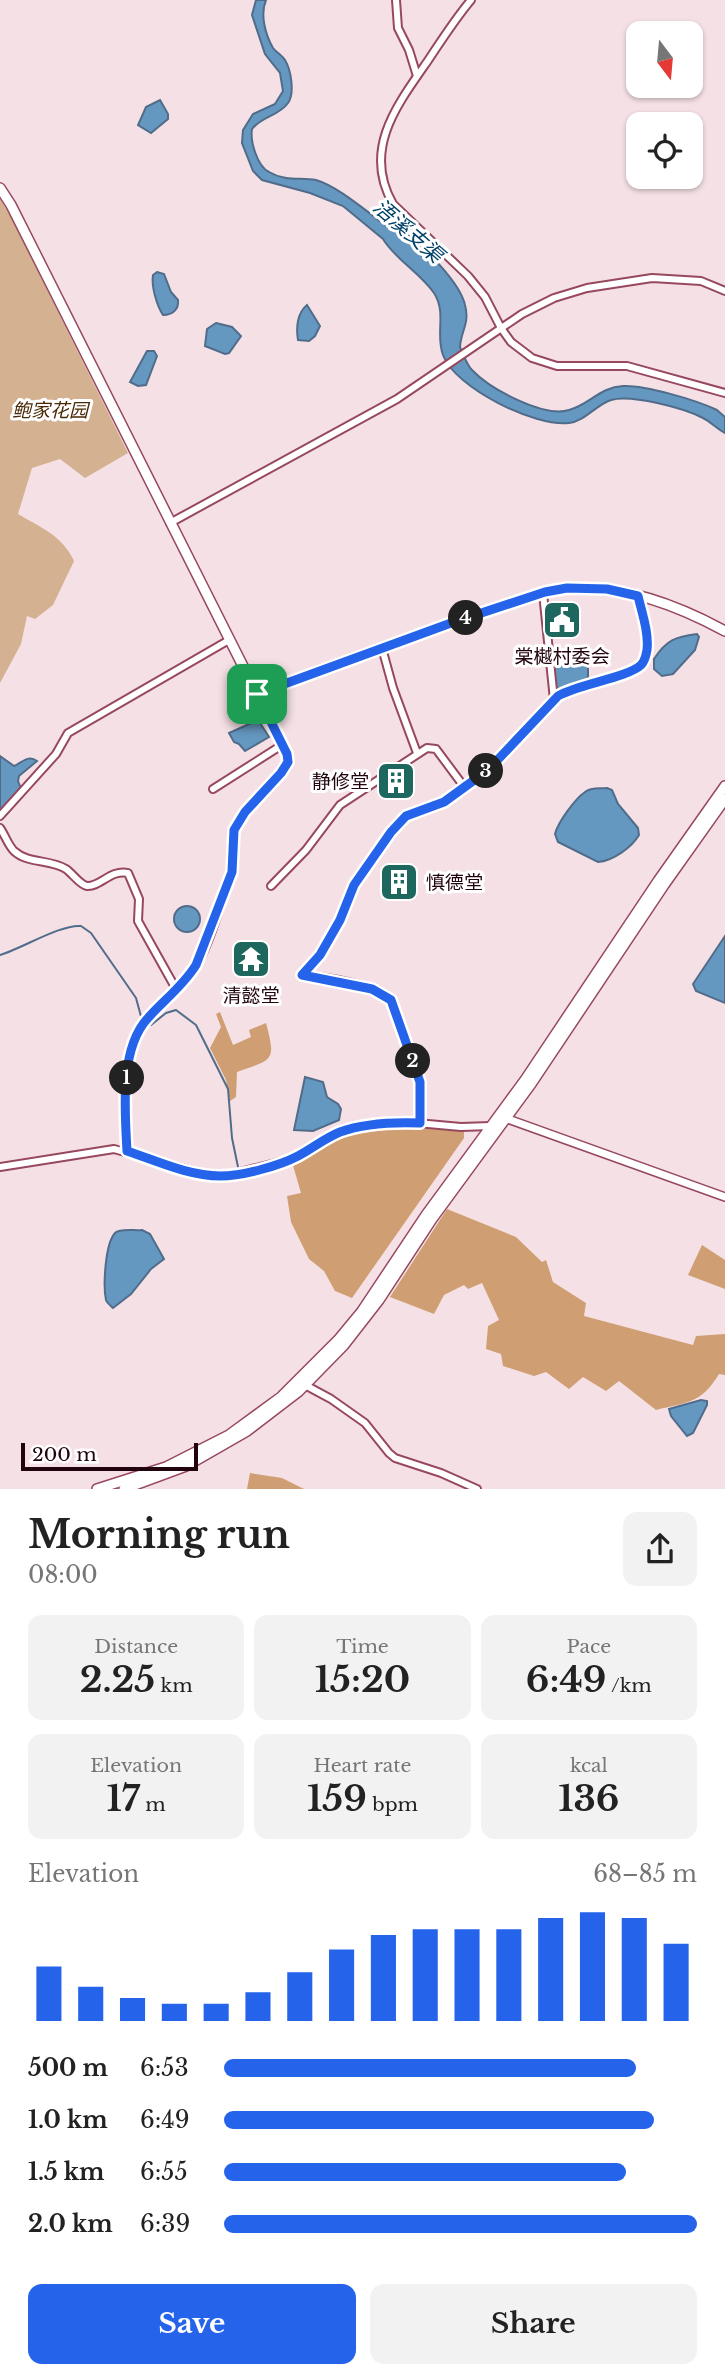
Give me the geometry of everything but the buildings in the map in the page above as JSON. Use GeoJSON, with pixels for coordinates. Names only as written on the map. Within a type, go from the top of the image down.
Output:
{"type":"FeatureCollection","features":[{"type":"Feature","properties":{"kind":"main road"},"geometry":{"type":"LineString","coordinates":[[0,188],[11,205],[257,694],[382,648],[559,589],[585,588],[638,596],[682,611],[725,631]]}},
{"type":"Feature","properties":{"kind":"main road"},"geometry":{"type":"LineString","coordinates":[[97,1489],[150,1473],[199,1451],[243,1425],[293,1386],[338,1340],[362,1311],[725,786]]}},
{"type":"Feature","properties":{"kind":"main road"},"geometry":{"type":"LineString","coordinates":[[124,1489],[169,1473],[225,1445],[261,1422],[305,1385],[344,1345],[368,1316],[432,1219],[725,799]]}},
{"type":"Feature","properties":{"kind":"street"},"geometry":{"type":"LineString","coordinates":[[396,0],[398,28],[409,50],[417,76]]}},
{"type":"Feature","properties":{"kind":"street"},"geometry":{"type":"LineString","coordinates":[[471,0],[417,76],[388,123],[384,135],[382,170],[387,191],[397,209],[439,246],[477,286],[494,311],[501,328],[519,348],[537,361],[550,365],[627,366],[725,393]]}},
{"type":"Feature","properties":{"kind":"street"},"geometry":{"type":"LineString","coordinates":[[170,523],[397,399],[542,303],[587,288],[652,278],[707,282],[725,291]]}},
{"type":"Feature","properties":{"kind":"street"},"geometry":{"type":"LineString","coordinates":[[542,593],[554,700]]}},
{"type":"Feature","properties":{"kind":"street"},"geometry":{"type":"LineString","coordinates":[[420,1123],[420,1082],[391,1000],[372,989],[302,975],[320,955],[340,920],[354,885],[391,832],[406,816],[444,802],[465,788],[488,770],[554,700],[569,690],[638,667],[645,659],[647,638],[638,596]]}},
{"type":"Feature","properties":{"kind":"street"},"geometry":{"type":"LineString","coordinates":[[0,816],[55,754],[68,733],[229,640]]}},
{"type":"Feature","properties":{"kind":"street"},"geometry":{"type":"LineString","coordinates":[[382,648],[417,754]]}},
{"type":"Feature","properties":{"kind":"street"},"geometry":{"type":"LineString","coordinates":[[127,1151],[125,1098],[134,1041],[148,1018],[192,973],[202,954],[232,872],[232,838],[237,822],[288,762],[287,754],[257,694]]}},
{"type":"Feature","properties":{"kind":"street"},"geometry":{"type":"LineString","coordinates":[[213,789],[282,745]]}},
{"type":"Feature","properties":{"kind":"street"},"geometry":{"type":"LineString","coordinates":[[271,886],[306,850],[340,804],[430,747],[436,749],[465,788]]}},
{"type":"Feature","properties":{"kind":"street"},"geometry":{"type":"LineString","coordinates":[[0,828],[15,852],[61,867],[85,885],[91,885],[114,873],[127,872],[139,898],[138,921],[176,989]]}},
{"type":"Feature","properties":{"kind":"street"},"geometry":{"type":"LineString","coordinates":[[505,1118],[725,1197]]}},
{"type":"Feature","properties":{"kind":"street"},"geometry":{"type":"LineString","coordinates":[[0,1167],[108,1149],[127,1151],[206,1175],[229,1175],[291,1159],[345,1130],[381,1124],[491,1126]]}},
{"type":"Feature","properties":{"kind":"street"},"geometry":{"type":"LineString","coordinates":[[305,1385],[365,1423],[392,1455],[477,1489]]}},
{"type":"Feature","properties":{"kind":"green space","name":"鲍家花园"},"geometry":{"type":"Polygon","coordinates":[[[0,199],[128,453],[85,478],[60,459],[32,468],[18,514],[57,538],[74,561],[53,605],[35,619],[27,616],[21,644],[0,683],[0,199]]]}},
{"type":"Feature","properties":{"kind":"shaded area"},"geometry":{"type":"Polygon","coordinates":[[[220,1012],[233,1045],[251,1037],[249,1030],[266,1023],[271,1045],[271,1052],[265,1061],[237,1072],[236,1097],[230,1101],[226,1080],[210,1048],[221,1027],[216,1014],[220,1012]]]}},
{"type":"Feature","properties":{"kind":"shaded area"},"geometry":{"type":"Polygon","coordinates":[[[400,1127],[464,1131],[464,1138],[352,1298],[335,1291],[324,1271],[309,1259],[291,1222],[287,1196],[301,1193],[292,1162],[345,1134],[400,1127]]]}},
{"type":"Feature","properties":{"kind":"shaded area"},"geometry":{"type":"Polygon","coordinates":[[[447,1209],[516,1237],[542,1262],[546,1260],[553,1282],[586,1303],[584,1316],[693,1345],[696,1336],[725,1334],[725,1375],[719,1374],[706,1391],[692,1400],[656,1410],[619,1381],[606,1391],[583,1377],[569,1389],[546,1372],[534,1376],[503,1366],[501,1354],[486,1349],[488,1326],[499,1320],[482,1283],[468,1289],[464,1285],[444,1295],[434,1314],[390,1297],[447,1209]]]}},
{"type":"Feature","properties":{"kind":"shaded area"},"geometry":{"type":"Polygon","coordinates":[[[702,1245],[725,1260],[725,1289],[688,1275],[702,1245]]]}},
{"type":"Feature","properties":{"kind":"shaded area"},"geometry":{"type":"Polygon","coordinates":[[[250,1473],[282,1478],[304,1489],[247,1489],[250,1473]]]}},
{"type":"Feature","properties":{"kind":"water"},"geometry":{"type":"Polygon","coordinates":[[[256,0],[266,0],[263,18],[268,37],[273,48],[287,64],[292,88],[288,103],[252,129],[253,146],[258,159],[265,169],[275,175],[324,183],[351,199],[386,226],[404,232],[421,246],[449,275],[462,296],[466,322],[460,347],[472,370],[480,378],[532,406],[558,411],[576,408],[615,387],[644,388],[717,410],[725,417],[725,433],[694,414],[671,406],[631,399],[611,400],[575,422],[554,423],[537,419],[479,392],[450,368],[441,347],[440,308],[434,293],[383,239],[343,206],[310,193],[262,180],[253,171],[242,143],[243,130],[253,114],[275,104],[283,91],[280,73],[265,54],[252,15],[256,0]]]}},
{"type":"Feature","properties":{"kind":"water"},"geometry":{"type":"Polygon","coordinates":[[[160,100],[168,119],[151,133],[138,125],[146,107],[160,100]]]}},
{"type":"Feature","properties":{"kind":"water"},"geometry":{"type":"Polygon","coordinates":[[[157,272],[164,274],[171,292],[178,300],[176,309],[170,314],[163,315],[157,301],[153,275],[157,272]]]}},
{"type":"Feature","properties":{"kind":"water"},"geometry":{"type":"Polygon","coordinates":[[[307,305],[320,326],[309,341],[298,340],[298,321],[307,305]]]}},
{"type":"Feature","properties":{"kind":"water"},"geometry":{"type":"Polygon","coordinates":[[[216,323],[232,327],[241,336],[229,353],[205,346],[207,329],[216,323]]]}},
{"type":"Feature","properties":{"kind":"water"},"geometry":{"type":"Polygon","coordinates":[[[147,351],[154,351],[157,356],[146,385],[138,386],[130,382],[147,351]]]}},
{"type":"Feature","properties":{"kind":"water"},"geometry":{"type":"Polygon","coordinates":[[[697,634],[699,637],[695,650],[673,674],[662,676],[654,669],[654,659],[668,643],[697,634]]]}},
{"type":"Feature","properties":{"kind":"water"},"geometry":{"type":"Polygon","coordinates":[[[578,660],[588,667],[588,678],[559,689],[555,688],[554,668],[560,663],[578,660]]]}},
{"type":"Feature","properties":{"kind":"water"},"geometry":{"type":"Polygon","coordinates":[[[258,720],[269,737],[245,751],[234,742],[229,733],[258,720]]]}},
{"type":"Feature","properties":{"kind":"water"},"geometry":{"type":"Polygon","coordinates":[[[0,756],[14,766],[28,759],[37,761],[19,776],[22,791],[0,813],[0,756]]]}},
{"type":"Feature","properties":{"kind":"water"},"geometry":{"type":"Polygon","coordinates":[[[590,789],[612,790],[618,804],[638,828],[639,835],[622,853],[598,862],[558,842],[555,834],[563,817],[581,795],[590,789]]]}},
{"type":"Feature","properties":{"kind":"water"},"geometry":{"type":"Polygon","coordinates":[[[187,906],[196,910],[200,919],[196,928],[187,932],[178,928],[174,919],[178,910],[187,906]]]}},
{"type":"Feature","properties":{"kind":"water"},"geometry":{"type":"Polygon","coordinates":[[[725,936],[725,1003],[696,991],[693,984],[725,936]]]}},
{"type":"Feature","properties":{"kind":"water"},"geometry":{"type":"Polygon","coordinates":[[[305,1077],[323,1082],[327,1097],[341,1109],[339,1120],[313,1131],[294,1130],[305,1077]]]}},
{"type":"Feature","properties":{"kind":"water"},"geometry":{"type":"Polygon","coordinates":[[[142,1230],[150,1234],[164,1259],[151,1269],[131,1294],[113,1308],[106,1300],[105,1285],[109,1246],[115,1233],[142,1230]]]}},
{"type":"Feature","properties":{"kind":"water"},"geometry":{"type":"Polygon","coordinates":[[[701,1400],[707,1401],[707,1405],[693,1433],[687,1436],[671,1416],[669,1409],[701,1400]]]}},
{"type":"Feature","properties":{"kind":"waterway"},"geometry":{"type":"LineString","coordinates":[[0,955],[53,932],[81,926],[91,933],[136,998],[142,1020]]}},
{"type":"Feature","properties":{"kind":"waterway"},"geometry":{"type":"LineString","coordinates":[[144,1025],[151,1025],[166,1013],[176,1010],[196,1025],[228,1089],[232,1138],[238,1167]]}},
{"type":"Feature","properties":{"kind":"place","name":"棠樾村委会"},"geometry":{"type":"Point","coordinates":[562,620]}},
{"type":"Feature","properties":{"kind":"place","name":"静修堂"},"geometry":{"type":"Point","coordinates":[396,781]}},
{"type":"Feature","properties":{"kind":"place","name":"慎德堂"},"geometry":{"type":"Point","coordinates":[399,882]}},
{"type":"Feature","properties":{"kind":"place","name":"清懿堂"},"geometry":{"type":"Point","coordinates":[251,959]}},
{"type":"Feature","properties":{"kind":"route"},"geometry":{"type":"LineString","coordinates":[[567,588],[607,589],[638,596],[647,643],[645,659],[640,666],[558,696],[488,770],[437,806],[406,816],[391,832],[354,885],[340,920],[320,955],[302,975],[372,989],[391,1000],[420,1082],[420,1123],[381,1124],[345,1130],[291,1159],[235,1175],[214,1176],[169,1166],[127,1151],[125,1098],[134,1041],[139,1031],[189,976],[202,954],[232,872],[232,838],[237,822],[288,762],[287,754],[257,694],[451,623],[551,591],[567,588]]}},
{"type":"Feature","properties":{"kind":"water label","name":"浯溪支渠"},"geometry":{"type":"Point","coordinates":[408,231]}}]}
